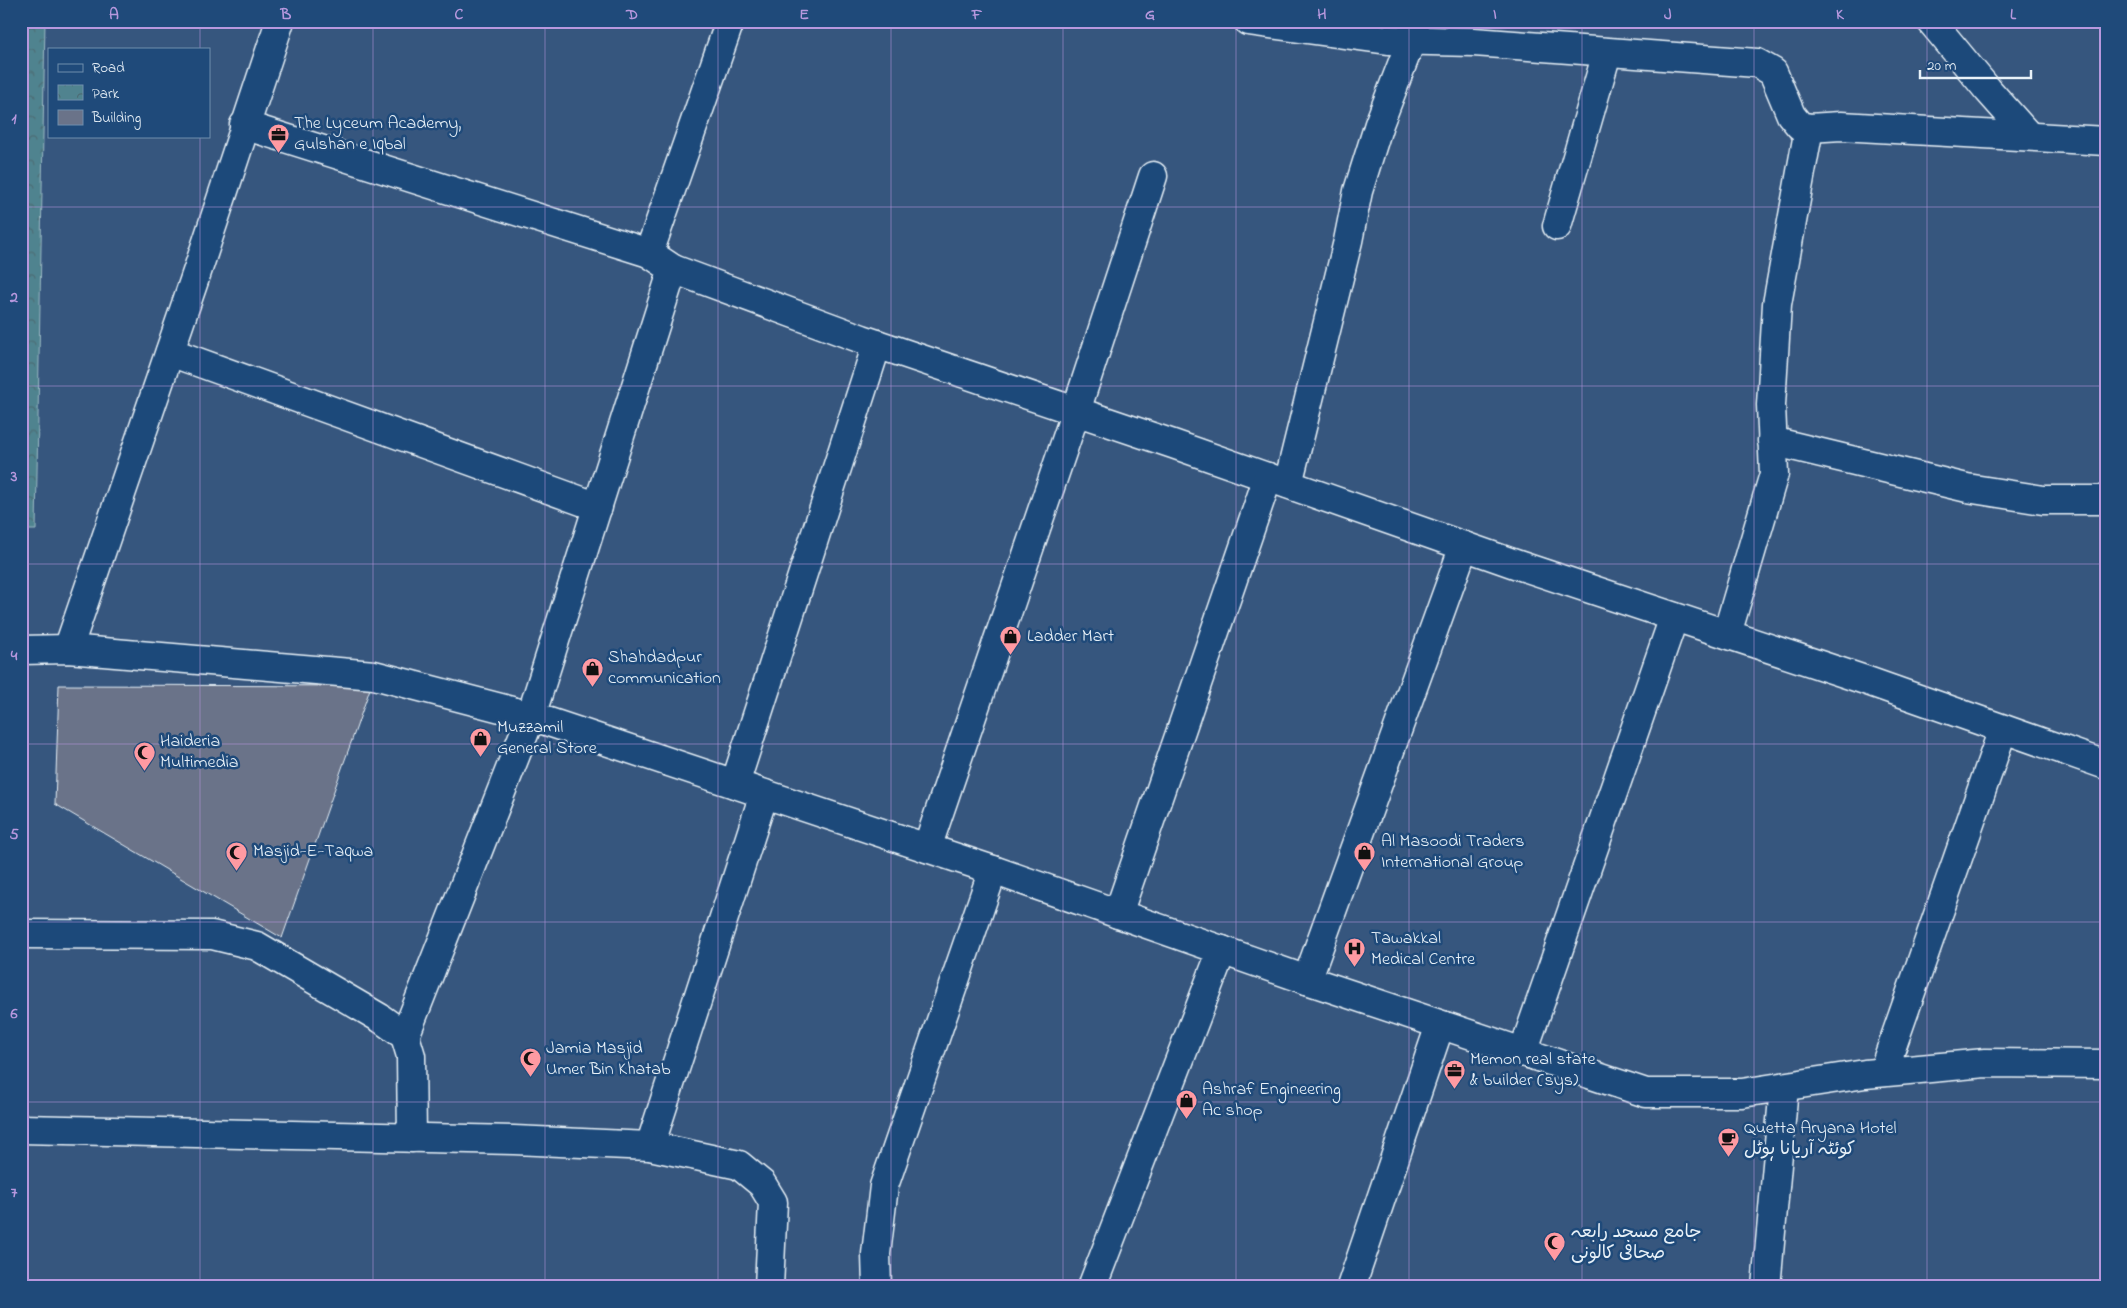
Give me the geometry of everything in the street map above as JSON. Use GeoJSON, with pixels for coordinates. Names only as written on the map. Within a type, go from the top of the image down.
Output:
{"type":"FeatureCollection","features":[{"type":"Feature","properties":{"kind":"street"},"geometry":{"type":"LineString","coordinates":[[68,649],[170,352],[280,21]]}},
{"type":"Feature","properties":{"kind":"street"},"geometry":{"type":"LineString","coordinates":[[649,253],[730,21]]}},
{"type":"Feature","properties":{"kind":"street"},"geometry":{"type":"LineString","coordinates":[[1248,21],[1388,40],[1474,42],[1757,63],[1773,72],[1791,115],[1800,126],[1809,128],[1841,126],[2028,135],[2106,141]]}},
{"type":"Feature","properties":{"kind":"street"},"geometry":{"type":"LineString","coordinates":[[1931,21],[2028,135]]}},
{"type":"Feature","properties":{"kind":"street"},"geometry":{"type":"LineString","coordinates":[[1118,914],[1278,481],[1348,241],[1358,191],[1379,124],[1411,41]]}},
{"type":"Feature","properties":{"kind":"street"},"geometry":{"type":"LineString","coordinates":[[1558,226],[1607,53]]}},
{"type":"Feature","properties":{"kind":"street"},"geometry":{"type":"LineString","coordinates":[[244,125],[649,253],[673,269],[877,344],[1464,546],[2003,728],[2106,765]]}},
{"type":"Feature","properties":{"kind":"street"},"geometry":{"type":"LineString","coordinates":[[1727,634],[1774,474],[1771,405],[1777,304],[1809,128]]}},
{"type":"Feature","properties":{"kind":"street"},"geometry":{"type":"LineString","coordinates":[[927,848],[1076,411],[1153,176]]}},
{"type":"Feature","properties":{"kind":"street"},"geometry":{"type":"LineString","coordinates":[[404,1036],[531,716],[673,269]]}},
{"type":"Feature","properties":{"kind":"street"},"geometry":{"type":"LineString","coordinates":[[735,784],[877,344]]}},
{"type":"Feature","properties":{"kind":"street"},"geometry":{"type":"LineString","coordinates":[[170,352],[598,507]]}},
{"type":"Feature","properties":{"kind":"street"},"geometry":{"type":"LineString","coordinates":[[1772,441],[1966,488],[2043,500],[2106,500]]}},
{"type":"Feature","properties":{"kind":"street"},"geometry":{"type":"LineString","coordinates":[[1308,980],[1464,546]]}},
{"type":"Feature","properties":{"kind":"street"},"geometry":{"type":"LineString","coordinates":[[1523,1052],[1674,617]]}},
{"type":"Feature","properties":{"kind":"street"},"geometry":{"type":"LineString","coordinates":[[21,650],[68,649],[374,674],[531,716],[993,870],[1308,980],[1646,1093],[1742,1093],[1883,1072],[1985,1063],[2106,1064]]}},
{"type":"Feature","properties":{"kind":"street"},"geometry":{"type":"LineString","coordinates":[[1883,1072],[2003,728]]}},
{"type":"Feature","properties":{"kind":"street"},"geometry":{"type":"LineString","coordinates":[[650,1146],[764,794]]}},
{"type":"Feature","properties":{"kind":"street"},"geometry":{"type":"LineString","coordinates":[[876,1287],[876,1254],[884,1186],[993,870]]}},
{"type":"Feature","properties":{"kind":"street"},"geometry":{"type":"LineString","coordinates":[[21,934],[212,935],[257,946],[380,1018],[404,1036],[411,1056],[412,1138]]}},
{"type":"Feature","properties":{"kind":"street"},"geometry":{"type":"LineString","coordinates":[[1092,1287],[1222,950]]}},
{"type":"Feature","properties":{"kind":"street"},"geometry":{"type":"LineString","coordinates":[[1351,1287],[1440,1025]]}},
{"type":"Feature","properties":{"kind":"street"},"geometry":{"type":"LineString","coordinates":[[1766,1287],[1784,1086]]}},
{"type":"Feature","properties":{"kind":"street"},"geometry":{"type":"LineString","coordinates":[[21,1129],[514,1140],[650,1146],[739,1165],[762,1184],[773,1202],[769,1287]]}},
{"type":"Feature","properties":{"kind":"path"},"geometry":{"type":"LineString","coordinates":[[21,130],[23,21]]}},
{"type":"Feature","properties":{"kind":"green space"},"geometry":{"type":"Polygon","coordinates":[[[21,21],[45,21],[36,530],[21,530],[21,21]]]}},
{"type":"Feature","properties":{"kind":"building","name":"Masjid-E-Taqwa"},"geometry":{"type":"Polygon","coordinates":[[[59,685],[371,686],[282,938],[55,804],[59,685]]]}},
{"type":"Feature","properties":{"kind":"place","name":"The Lyceum Academy, Gulshan e Iqbal"},"geometry":{"type":"Point","coordinates":[278,153]}},
{"type":"Feature","properties":{"kind":"place","name":"Ladder Mart"},"geometry":{"type":"Point","coordinates":[1011,656]}},
{"type":"Feature","properties":{"kind":"place","name":"Shahdadpur communication"},"geometry":{"type":"Point","coordinates":[592,687]}},
{"type":"Feature","properties":{"kind":"place","name":"Muzzamil General Store"},"geometry":{"type":"Point","coordinates":[481,757]}},
{"type":"Feature","properties":{"kind":"place","name":"Haideria Multimedia"},"geometry":{"type":"Point","coordinates":[144,771]}},
{"type":"Feature","properties":{"kind":"place","name":"Masjid-E-Taqwa"},"geometry":{"type":"Point","coordinates":[237,871]}},
{"type":"Feature","properties":{"kind":"place","name":"Al Masoodi Traders International Group"},"geometry":{"type":"Point","coordinates":[1365,871]}},
{"type":"Feature","properties":{"kind":"place","name":"Tawakkal Medical Centre"},"geometry":{"type":"Point","coordinates":[1355,968]}},
{"type":"Feature","properties":{"kind":"place","name":"Jamia Masjid Umer Bin Khatab"},"geometry":{"type":"Point","coordinates":[530,1078]}},
{"type":"Feature","properties":{"kind":"place","name":"Memon real state & builder (sys)"},"geometry":{"type":"Point","coordinates":[1454,1089]}},
{"type":"Feature","properties":{"kind":"place","name":"Ashraf Engineering Ac shop"},"geometry":{"type":"Point","coordinates":[1186,1119]}},
{"type":"Feature","properties":{"kind":"place","name":"Quetta Aryana Hotel کوئٹہ آریانا ہوٹل"},"geometry":{"type":"Point","coordinates":[1728,1158]}},
{"type":"Feature","properties":{"kind":"place","name":"جامع مسجد رابعہ صحافی کالونی"},"geometry":{"type":"Point","coordinates":[1555,1262]}}]}
